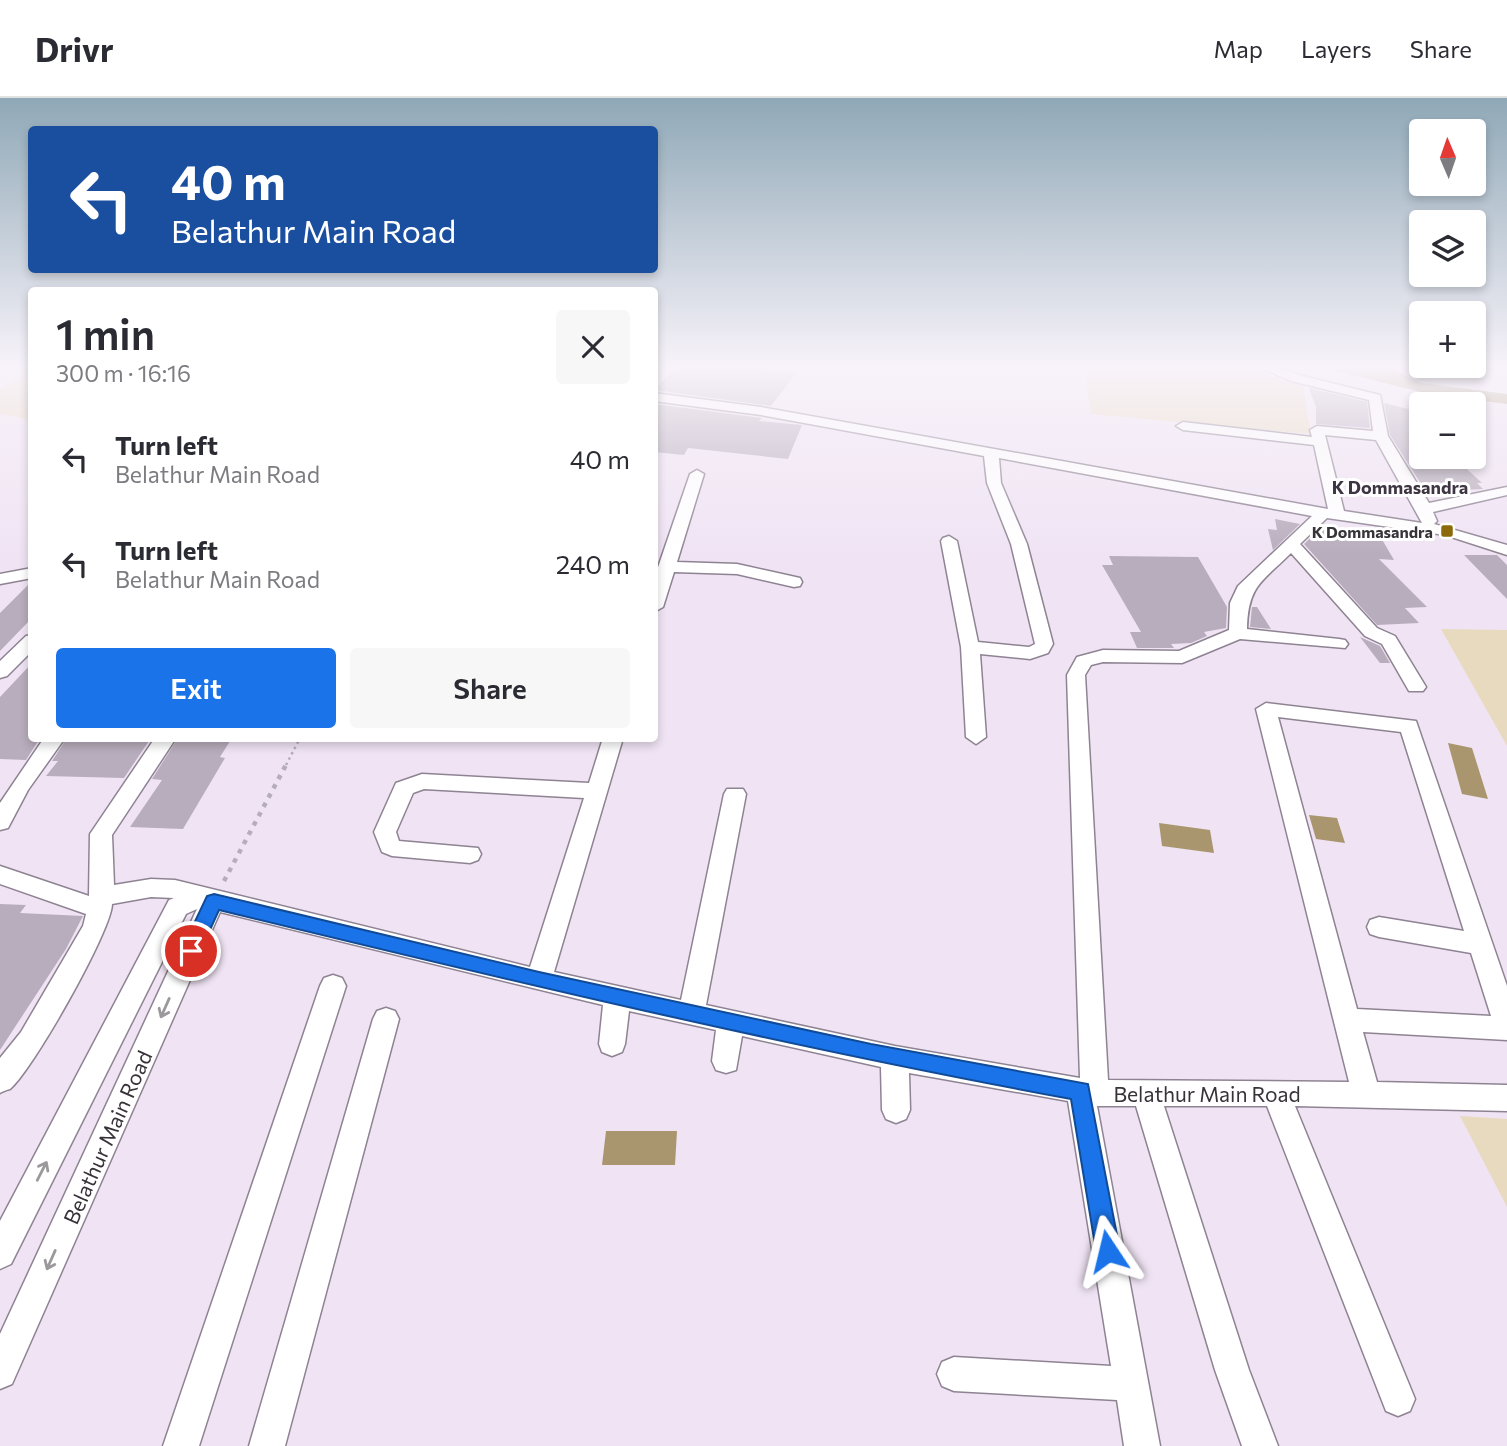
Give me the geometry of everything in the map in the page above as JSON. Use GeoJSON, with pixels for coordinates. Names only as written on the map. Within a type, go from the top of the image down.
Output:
{"type":"FeatureCollection","features":[{"type":"Feature","properties":{"kind":"street"},"geometry":{"type":"LineString","coordinates":[[856,428],[1330,514],[1434,529],[1507,550]]}},
{"type":"Feature","properties":{"kind":"street"},"geometry":{"type":"LineString","coordinates":[[1199,428],[1320,442]]}},
{"type":"Feature","properties":{"kind":"street"},"geometry":{"type":"LineString","coordinates":[[1380,428],[1381,436],[1434,529]]}},
{"type":"Feature","properties":{"kind":"street"},"geometry":{"type":"LineString","coordinates":[[1330,514],[1317,430],[1381,436]]}},
{"type":"Feature","properties":{"kind":"street"},"geometry":{"type":"LineString","coordinates":[[970,647],[1030,653],[1042,649],[1044,645],[1019,544],[994,483],[991,452]]}},
{"type":"Feature","properties":{"kind":"street"},"geometry":{"type":"LineString","coordinates":[[658,595],[697,474]]}},
{"type":"Feature","properties":{"kind":"street"},"geometry":{"type":"LineString","coordinates":[[1425,510],[1507,491]]}},
{"type":"Feature","properties":{"kind":"street"},"geometry":{"type":"LineString","coordinates":[[1238,633],[1239,603],[1244,590],[1330,514]]}},
{"type":"Feature","properties":{"kind":"street"},"geometry":{"type":"LineString","coordinates":[[949,541],[970,647],[976,737]]}},
{"type":"Feature","properties":{"kind":"street"},"geometry":{"type":"LineString","coordinates":[[1293,546],[1370,632],[1389,640],[1416,687]]}},
{"type":"Feature","properties":{"kind":"street"},"geometry":{"type":"LineString","coordinates":[[667,567],[737,569],[794,582]]}},
{"type":"Feature","properties":{"kind":"street"},"geometry":{"type":"LineString","coordinates":[[0,579],[28,574]]}},
{"type":"Feature","properties":{"kind":"street"},"geometry":{"type":"LineString","coordinates":[[1142,1446],[1088,1092],[1076,675],[1084,661],[1103,656],[1182,657],[1238,633],[1339,644]]}},
{"type":"Feature","properties":{"kind":"street"},"geometry":{"type":"LineString","coordinates":[[0,672],[28,644]]}},
{"type":"Feature","properties":{"kind":"street"},"geometry":{"type":"LineString","coordinates":[[1346,1020],[1507,1027],[1409,726],[1266,709],[1346,1020],[1366,1095]]}},
{"type":"Feature","properties":{"kind":"street"},"geometry":{"type":"LineString","coordinates":[[0,822],[20,786],[52,742]]}},
{"type":"Feature","properties":{"kind":"street"},"geometry":{"type":"LineString","coordinates":[[0,1080],[30,1040],[85,949],[100,903],[98,845],[101,834],[163,742]]}},
{"type":"Feature","properties":{"kind":"street"},"geometry":{"type":"LineString","coordinates":[[539,980],[612,742]]}},
{"type":"Feature","properties":{"kind":"street"},"geometry":{"type":"LineString","coordinates":[[470,853],[401,850],[390,846],[385,832],[404,788],[422,781],[598,791]]}},
{"type":"Feature","properties":{"kind":"street"},"geometry":{"type":"LineString","coordinates":[[691,1013],[735,794]]}},
{"type":"Feature","properties":{"kind":"street"},"geometry":{"type":"LineString","coordinates":[[0,874],[100,903],[150,886],[178,888],[207,900]]}},
{"type":"Feature","properties":{"kind":"street","name":"Belathur Main Road"},"geometry":{"type":"LineString","coordinates":[[0,1372],[207,900]]}},
{"type":"Feature","properties":{"kind":"street","name":"Belathur Main Road"},"geometry":{"type":"LineString","coordinates":[[0,1253],[177,906],[207,900],[539,980],[895,1058],[1088,1092],[1507,1098]]}},
{"type":"Feature","properties":{"kind":"street"},"geometry":{"type":"LineString","coordinates":[[1379,927],[1480,944]]}},
{"type":"Feature","properties":{"kind":"street"},"geometry":{"type":"LineString","coordinates":[[181,1446],[332,986]]}},
{"type":"Feature","properties":{"kind":"street"},"geometry":{"type":"LineString","coordinates":[[612,1044],[617,997]]}},
{"type":"Feature","properties":{"kind":"street"},"geometry":{"type":"LineString","coordinates":[[267,1446],[386,1019]]}},
{"type":"Feature","properties":{"kind":"street"},"geometry":{"type":"LineString","coordinates":[[726,1061],[730,1022]]}},
{"type":"Feature","properties":{"kind":"street"},"geometry":{"type":"LineString","coordinates":[[895,1058],[896,1110]]}},
{"type":"Feature","properties":{"kind":"street"},"geometry":{"type":"LineString","coordinates":[[1146,1093],[1232,1370],[1260,1446]]}},
{"type":"Feature","properties":{"kind":"street"},"geometry":{"type":"LineString","coordinates":[[1276,1093],[1398,1399]]}},
{"type":"Feature","properties":{"kind":"street"},"geometry":{"type":"LineString","coordinates":[[954,1374],[1131,1384]]}},
{"type":"Feature","properties":{"kind":"path"},"geometry":{"type":"LineString","coordinates":[[207,900],[298,742]]}},
{"type":"Feature","properties":{"kind":"shaded area"},"geometry":{"type":"Polygon","coordinates":[[[1244,428],[1310,428],[1311,434],[1244,428]]]}},
{"type":"Feature","properties":{"kind":"shaded area"},"geometry":{"type":"Polygon","coordinates":[[[1441,629],[1507,630],[1507,746],[1441,629]]]}},
{"type":"Feature","properties":{"kind":"shaded area"},"geometry":{"type":"Polygon","coordinates":[[[1448,743],[1472,748],[1488,799],[1462,794],[1448,743]]]}},
{"type":"Feature","properties":{"kind":"shaded area"},"geometry":{"type":"Polygon","coordinates":[[[1309,815],[1337,818],[1345,843],[1316,839],[1309,815]]]}},
{"type":"Feature","properties":{"kind":"shaded area"},"geometry":{"type":"Polygon","coordinates":[[[1159,823],[1210,830],[1214,853],[1162,846],[1159,823]]]}},
{"type":"Feature","properties":{"kind":"shaded area"},"geometry":{"type":"Polygon","coordinates":[[[1460,1116],[1507,1119],[1507,1207],[1460,1116]]]}},
{"type":"Feature","properties":{"kind":"shaded area"},"geometry":{"type":"Polygon","coordinates":[[[606,1131],[677,1131],[675,1165],[602,1165],[606,1131]]]}},
{"type":"Feature","properties":{"kind":"building"},"geometry":{"type":"Polygon","coordinates":[[[658,428],[801,428],[788,459],[688,448],[684,455],[658,452],[658,428]]]}},
{"type":"Feature","properties":{"kind":"building"},"geometry":{"type":"Polygon","coordinates":[[[1389,428],[1409,428],[1409,465],[1390,435],[1389,428]]]}},
{"type":"Feature","properties":{"kind":"building"},"geometry":{"type":"Polygon","coordinates":[[[1412,469],[1467,469],[1482,483],[1477,483],[1483,489],[1443,491],[1439,486],[1423,487],[1412,469]]]}},
{"type":"Feature","properties":{"kind":"building"},"geometry":{"type":"Polygon","coordinates":[[[1275,519],[1300,524],[1273,550],[1268,529],[1277,530],[1275,519]]]}},
{"type":"Feature","properties":{"kind":"building"},"geometry":{"type":"Polygon","coordinates":[[[1322,527],[1380,536],[1394,560],[1379,559],[1427,607],[1405,608],[1419,623],[1377,625],[1304,544],[1322,527]]]}},
{"type":"Feature","properties":{"kind":"building"},"geometry":{"type":"Polygon","coordinates":[[[1464,555],[1497,555],[1507,565],[1507,599],[1464,555]]]}},
{"type":"Feature","properties":{"kind":"building"},"geometry":{"type":"Polygon","coordinates":[[[1109,556],[1198,557],[1227,607],[1226,628],[1204,632],[1207,636],[1191,643],[1171,644],[1174,648],[1137,648],[1130,632],[1141,632],[1102,565],[1113,565],[1109,556]]]}},
{"type":"Feature","properties":{"kind":"building"},"geometry":{"type":"Polygon","coordinates":[[[28,585],[28,622],[0,651],[0,613],[28,585]]]}},
{"type":"Feature","properties":{"kind":"building"},"geometry":{"type":"Polygon","coordinates":[[[1252,607],[1257,607],[1271,629],[1250,627],[1252,607]]]}},
{"type":"Feature","properties":{"kind":"building"},"geometry":{"type":"Polygon","coordinates":[[[1360,637],[1380,646],[1390,663],[1380,663],[1360,637]]]}},
{"type":"Feature","properties":{"kind":"building"},"geometry":{"type":"Polygon","coordinates":[[[28,667],[28,742],[37,742],[26,760],[0,759],[0,697],[28,667]]]}},
{"type":"Feature","properties":{"kind":"building"},"geometry":{"type":"Polygon","coordinates":[[[64,742],[148,742],[124,778],[46,776],[58,761],[52,761],[64,742]]]}},
{"type":"Feature","properties":{"kind":"building"},"geometry":{"type":"Polygon","coordinates":[[[175,742],[229,742],[220,757],[225,758],[183,829],[130,827],[162,780],[152,779],[175,742]]]}},
{"type":"Feature","properties":{"kind":"building"},"geometry":{"type":"Polygon","coordinates":[[[0,904],[26,905],[20,913],[83,916],[66,949],[0,1050],[0,904]]]}},
{"type":"Feature","properties":{"kind":"place","name":"K Dommasandra"},"geometry":{"type":"Point","coordinates":[1447,531]}},
{"type":"Feature","properties":{"kind":"district","name":"K Dommasandra"},"geometry":{"type":"Point","coordinates":[1400,487]}},
{"type":"Feature","properties":{"kind":"route"},"geometry":{"type":"LineString","coordinates":[[191,951],[214,901],[539,980],[871,1053],[1080,1090],[1108,1251]]}}]}
